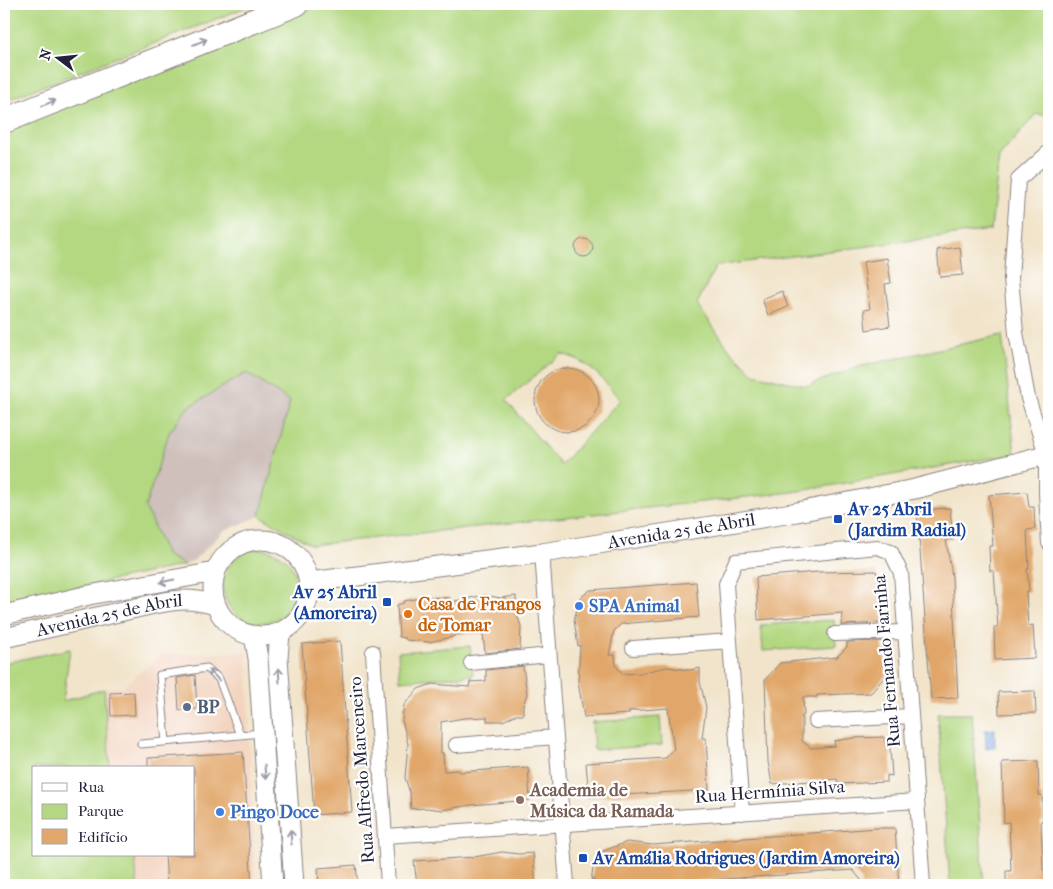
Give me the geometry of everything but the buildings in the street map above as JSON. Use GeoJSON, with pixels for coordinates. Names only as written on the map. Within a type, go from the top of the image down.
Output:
{"type":"FeatureCollection","features":[{"type":"Feature","properties":{"kind":"highway"},"geometry":{"type":"LineString","coordinates":[[4,121],[296,4]]}},
{"type":"Feature","properties":{"kind":"main road","name":"Avenida 25 de Abril"},"geometry":{"type":"LineString","coordinates":[[309,582],[542,553],[792,513],[915,489],[1047,454]]}},
{"type":"Feature","properties":{"kind":"main road"},"geometry":{"type":"LineString","coordinates":[[266,539],[282,544],[295,553],[305,567],[309,582],[308,598],[303,612],[293,624],[280,633],[268,636],[254,636],[242,633],[230,626],[221,617],[215,605],[212,589],[215,572],[222,557],[235,546],[250,540],[266,539]]}},
{"type":"Feature","properties":{"kind":"main road","name":"Avenida 25 de Abril"},"geometry":{"type":"LineString","coordinates":[[4,615],[89,595],[215,572]]}},
{"type":"Feature","properties":{"kind":"main road","name":"Avenida 25 de Abril"},"geometry":{"type":"LineString","coordinates":[[4,638],[119,611],[177,600],[190,599],[215,605]]}},
{"type":"Feature","properties":{"kind":"main road"},"geometry":{"type":"LineString","coordinates":[[280,633],[278,658],[294,885]]}},
{"type":"Feature","properties":{"kind":"main road"},"geometry":{"type":"LineString","coordinates":[[254,636],[258,658],[273,885]]}},
{"type":"Feature","properties":{"kind":"street"},"geometry":{"type":"LineString","coordinates":[[1049,152],[1018,180],[1012,278],[1016,333],[1028,398],[1047,454],[1046,494],[1049,543]]}},
{"type":"Feature","properties":{"kind":"street","name":"Rua Fernando Farinha"},"geometry":{"type":"LineString","coordinates":[[742,813],[726,584],[736,561],[877,547],[891,552],[901,572],[923,885]]}},
{"type":"Feature","properties":{"kind":"street"},"geometry":{"type":"LineString","coordinates":[[542,553],[567,885]]}},
{"type":"Feature","properties":{"kind":"street"},"geometry":{"type":"LineString","coordinates":[[835,634],[905,632]]}},
{"type":"Feature","properties":{"kind":"street"},"geometry":{"type":"LineString","coordinates":[[632,648],[730,641]]}},
{"type":"Feature","properties":{"kind":"street","name":"Rua Alfredo Marceneiro"},"geometry":{"type":"LineString","coordinates":[[373,652],[388,885]]}},
{"type":"Feature","properties":{"kind":"street"},"geometry":{"type":"LineString","coordinates":[[472,663],[549,655]]}},
{"type":"Feature","properties":{"kind":"street"},"geometry":{"type":"LineString","coordinates":[[816,721],[911,716]]}},
{"type":"Feature","properties":{"kind":"street"},"geometry":{"type":"LineString","coordinates":[[456,745],[556,737]]}},
{"type":"Feature","properties":{"kind":"street","name":"Rua Hermínia Silva"},"geometry":{"type":"LineString","coordinates":[[385,836],[917,801]]}},
{"type":"Feature","properties":{"kind":"lane"},"geometry":{"type":"LineString","coordinates":[[166,742],[160,675],[207,668],[219,679],[240,736]]}},
{"type":"Feature","properties":{"kind":"lane"},"geometry":{"type":"LineString","coordinates":[[141,744],[262,733]]}},
{"type":"Feature","properties":{"kind":"shaded area"},"geometry":{"type":"Polygon","coordinates":[[[246,373],[290,401],[260,516],[224,531],[194,560],[185,565],[167,556],[145,507],[169,433],[187,408],[246,373]]]}},
{"type":"Feature","properties":{"kind":"shaded area"},"geometry":{"type":"Polygon","coordinates":[[[247,652],[255,885],[137,885],[135,856],[195,856],[195,766],[110,766],[104,689],[123,687],[160,655],[247,652]]]}},
{"type":"Feature","properties":{"kind":"green space"},"geometry":{"type":"Polygon","coordinates":[[[4,4],[255,4],[4,101],[4,4]]]}},
{"type":"Feature","properties":{"kind":"green space"},"geometry":{"type":"Polygon","coordinates":[[[325,4],[1049,4],[1049,116],[1036,114],[999,157],[991,230],[716,266],[697,304],[729,349],[754,374],[806,386],[858,367],[1002,335],[1015,454],[793,492],[312,545],[260,516],[290,401],[246,373],[187,408],[169,433],[145,507],[167,556],[185,565],[4,603],[4,131],[325,4]],[[561,354],[506,400],[561,465],[620,400],[595,372],[571,357],[561,354]]]}},
{"type":"Feature","properties":{"kind":"green space"},"geometry":{"type":"Polygon","coordinates":[[[260,549],[274,552],[286,560],[294,572],[297,586],[294,600],[286,612],[274,620],[260,623],[246,620],[234,612],[226,600],[223,586],[226,572],[234,560],[246,552],[260,549]]]}},
{"type":"Feature","properties":{"kind":"green space"},"geometry":{"type":"Polygon","coordinates":[[[834,620],[836,646],[763,651],[761,625],[834,620]]]}},
{"type":"Feature","properties":{"kind":"green space"},"geometry":{"type":"Polygon","coordinates":[[[470,646],[473,675],[400,681],[398,652],[470,646]]]}},
{"type":"Feature","properties":{"kind":"green space"},"geometry":{"type":"Polygon","coordinates":[[[70,649],[63,701],[104,689],[110,766],[32,766],[32,856],[135,856],[137,885],[4,885],[4,663],[70,649]]]}},
{"type":"Feature","properties":{"kind":"green space"},"geometry":{"type":"Polygon","coordinates":[[[938,714],[972,714],[984,885],[950,885],[938,714]]]}},
{"type":"Feature","properties":{"kind":"green space"},"geometry":{"type":"Polygon","coordinates":[[[660,717],[662,745],[594,750],[592,722],[660,717]]]}},
{"type":"Feature","properties":{"kind":"water"},"geometry":{"type":"Polygon","coordinates":[[[995,729],[995,748],[986,749],[985,730],[995,729]]]}},
{"type":"Feature","properties":{"kind":"place","name":"Av 25 Abril (Jardim Radial)"},"geometry":{"type":"Point","coordinates":[838,519]}},
{"type":"Feature","properties":{"kind":"place","name":"Av 25 Abril (Amoreira)"},"geometry":{"type":"Point","coordinates":[387,602]}},
{"type":"Feature","properties":{"kind":"place","name":"SPA Animal"},"geometry":{"type":"Point","coordinates":[579,606]}},
{"type":"Feature","properties":{"kind":"place","name":"Casa de Frangos de Tomar"},"geometry":{"type":"Point","coordinates":[408,614]}},
{"type":"Feature","properties":{"kind":"place","name":"BP"},"geometry":{"type":"Point","coordinates":[187,707]}},
{"type":"Feature","properties":{"kind":"place","name":"Academia de Música da Ramada"},"geometry":{"type":"Point","coordinates":[520,800]}},
{"type":"Feature","properties":{"kind":"place","name":"Pingo Doce"},"geometry":{"type":"Point","coordinates":[220,812]}},
{"type":"Feature","properties":{"kind":"place","name":"Av Amália Rodrigues (Jardim Amoreira)"},"geometry":{"type":"Point","coordinates":[583,858]}}]}
